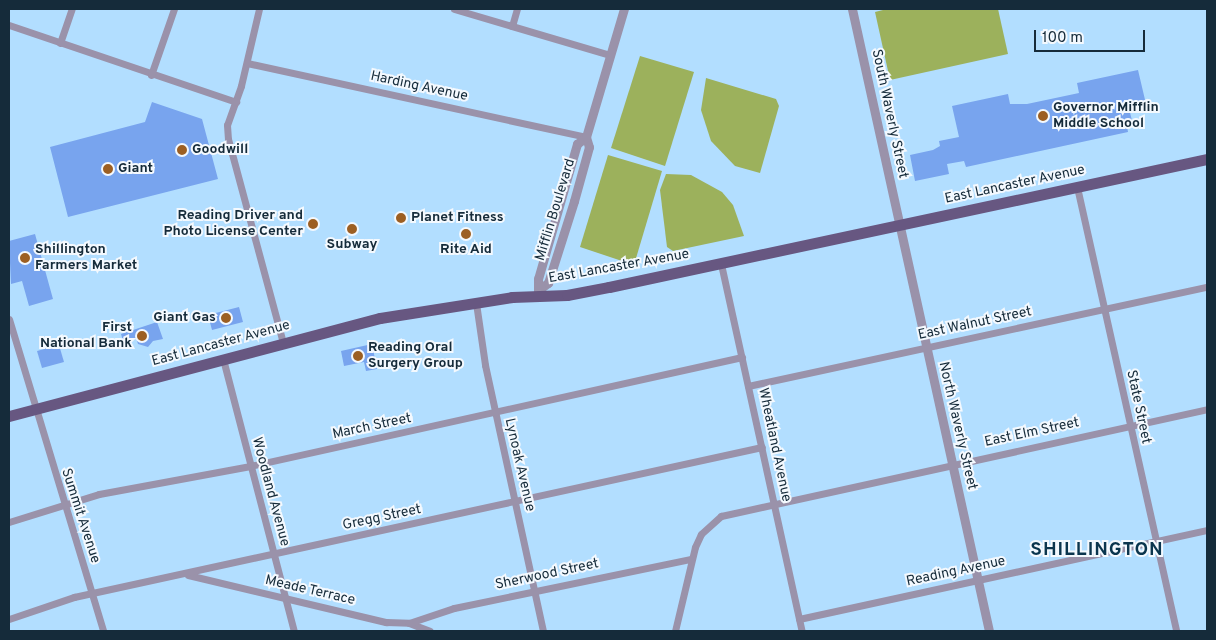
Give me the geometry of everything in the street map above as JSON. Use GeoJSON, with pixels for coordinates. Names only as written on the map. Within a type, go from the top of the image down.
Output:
{"type":"FeatureCollection","features":[{"type":"Feature","properties":{"kind":"main road","name":"East Lancaster Avenue"},"geometry":{"type":"LineString","coordinates":[[9,416],[33,408],[380,318],[539,292],[567,294],[721,264],[1207,159]]}},
{"type":"Feature","properties":{"kind":"street"},"geometry":{"type":"LineString","coordinates":[[60,43],[72,9]]}},
{"type":"Feature","properties":{"kind":"street"},"geometry":{"type":"LineString","coordinates":[[151,75],[174,9]]}},
{"type":"Feature","properties":{"kind":"street"},"geometry":{"type":"LineString","coordinates":[[259,9],[247,63],[236,102],[227,125],[230,152],[283,343]]}},
{"type":"Feature","properties":{"kind":"street"},"geometry":{"type":"LineString","coordinates":[[454,9],[610,55]]}},
{"type":"Feature","properties":{"kind":"street"},"geometry":{"type":"LineString","coordinates":[[512,26],[517,9]]}},
{"type":"Feature","properties":{"kind":"street","name":"Mifflin Boulevard"},"geometry":{"type":"LineString","coordinates":[[539,292],[538,279],[578,144],[586,136],[624,9]]}},
{"type":"Feature","properties":{"kind":"street","name":"South Waverly Street"},"geometry":{"type":"LineString","coordinates":[[852,9],[898,226]]}},
{"type":"Feature","properties":{"kind":"street"},"geometry":{"type":"LineString","coordinates":[[9,26],[236,102]]}},
{"type":"Feature","properties":{"kind":"street","name":"Harding Avenue"},"geometry":{"type":"LineString","coordinates":[[247,63],[586,136]]}},
{"type":"Feature","properties":{"kind":"street","name":"State Street"},"geometry":{"type":"LineString","coordinates":[[1077,187],[1128,426],[1176,631]]}},
{"type":"Feature","properties":{"kind":"street","name":"North Waverly Street"},"geometry":{"type":"LineString","coordinates":[[898,226],[989,631]]}},
{"type":"Feature","properties":{"kind":"street","name":"Wheatland Avenue"},"geometry":{"type":"LineString","coordinates":[[721,264],[802,631]]}},
{"type":"Feature","properties":{"kind":"street","name":"East Walnut Street"},"geometry":{"type":"LineString","coordinates":[[748,386],[1207,287]]}},
{"type":"Feature","properties":{"kind":"street","name":"Lynoak Avenue"},"geometry":{"type":"LineString","coordinates":[[476,303],[495,413],[543,631]]}},
{"type":"Feature","properties":{"kind":"street","name":"Summit Avenue"},"geometry":{"type":"LineString","coordinates":[[9,319],[33,408],[103,631]]}},
{"type":"Feature","properties":{"kind":"street","name":"March Street"},"geometry":{"type":"LineString","coordinates":[[9,522],[99,494],[250,466],[742,357]]}},
{"type":"Feature","properties":{"kind":"street","name":"Woodland Avenue"},"geometry":{"type":"LineString","coordinates":[[223,359],[294,631]]}},
{"type":"Feature","properties":{"kind":"street","name":"East Elm Street"},"geometry":{"type":"LineString","coordinates":[[675,631],[692,559],[701,534],[721,516],[950,464],[1207,409]]}},
{"type":"Feature","properties":{"kind":"street","name":"Gregg Street"},"geometry":{"type":"LineString","coordinates":[[9,619],[91,593],[762,448]]}},
{"type":"Feature","properties":{"kind":"street","name":"Reading Avenue"},"geometry":{"type":"LineString","coordinates":[[799,619],[1207,530]]}},
{"type":"Feature","properties":{"kind":"street","name":"Sherwood Street"},"geometry":{"type":"LineString","coordinates":[[409,622],[534,590],[692,559]]}},
{"type":"Feature","properties":{"kind":"street","name":"Meade Terrace"},"geometry":{"type":"LineString","coordinates":[[184,574],[386,622],[409,622],[430,631]]}},
{"type":"Feature","properties":{"kind":"green space"},"geometry":{"type":"Polygon","coordinates":[[[887,9],[998,9],[1008,54],[890,80],[875,12],[887,9]]]}},
{"type":"Feature","properties":{"kind":"green space"},"geometry":{"type":"Polygon","coordinates":[[[640,56],[694,72],[665,166],[611,148],[640,56]]]}},
{"type":"Feature","properties":{"kind":"green space"},"geometry":{"type":"Polygon","coordinates":[[[706,78],[776,99],[779,106],[760,173],[735,166],[711,141],[701,110],[706,78]]]}},
{"type":"Feature","properties":{"kind":"green space"},"geometry":{"type":"Polygon","coordinates":[[[608,155],[662,171],[634,265],[580,247],[608,155]]]}},
{"type":"Feature","properties":{"kind":"green space"},"geometry":{"type":"Polygon","coordinates":[[[666,174],[691,175],[722,192],[733,205],[744,236],[673,251],[667,247],[660,190],[666,174]]]}},
{"type":"Feature","properties":{"kind":"building","name":"Governor Mifflin Middle School"},"geometry":{"type":"Polygon","coordinates":[[[1138,70],[1146,104],[1129,108],[1133,125],[1127,126],[1128,132],[966,167],[964,161],[947,164],[949,174],[915,181],[910,155],[933,150],[940,146],[939,141],[959,137],[952,106],[1008,94],[1010,104],[1027,104],[1079,93],[1077,83],[1138,70]]]}},
{"type":"Feature","properties":{"kind":"building","name":"Giant"},"geometry":{"type":"Polygon","coordinates":[[[152,102],[202,119],[218,179],[68,217],[50,147],[145,122],[152,102]]]}},
{"type":"Feature","properties":{"kind":"building","name":"Shillington Farmers Market"},"geometry":{"type":"Polygon","coordinates":[[[35,234],[53,299],[29,306],[22,281],[11,284],[9,241],[35,234]]]}},
{"type":"Feature","properties":{"kind":"building","name":"Giant Gas"},"geometry":{"type":"Polygon","coordinates":[[[239,307],[243,322],[212,330],[208,315],[239,307]]]}},
{"type":"Feature","properties":{"kind":"building","name":"First National Bank"},"geometry":{"type":"Polygon","coordinates":[[[157,322],[163,339],[153,341],[148,347],[138,344],[136,338],[123,341],[121,334],[157,322]]]}},
{"type":"Feature","properties":{"kind":"building","name":"Reading Oral Surgery Group"},"geometry":{"type":"Polygon","coordinates":[[[372,344],[377,369],[366,371],[364,362],[344,366],[341,351],[372,344]]]}},
{"type":"Feature","properties":{"kind":"building"},"geometry":{"type":"Polygon","coordinates":[[[59,345],[64,362],[42,368],[37,351],[59,345]]]}},
{"type":"Feature","properties":{"kind":"place","name":"Governor Mifflin Middle School"},"geometry":{"type":"Point","coordinates":[1043,116]}},
{"type":"Feature","properties":{"kind":"place","name":"Goodwill"},"geometry":{"type":"Point","coordinates":[182,150]}},
{"type":"Feature","properties":{"kind":"place","name":"Giant"},"geometry":{"type":"Point","coordinates":[108,169]}},
{"type":"Feature","properties":{"kind":"place","name":"Planet Fitness"},"geometry":{"type":"Point","coordinates":[401,218]}},
{"type":"Feature","properties":{"kind":"place","name":"Reading Driver and Photo License Center"},"geometry":{"type":"Point","coordinates":[313,224]}},
{"type":"Feature","properties":{"kind":"place","name":"Subway"},"geometry":{"type":"Point","coordinates":[352,229]}},
{"type":"Feature","properties":{"kind":"place","name":"Rite Aid"},"geometry":{"type":"Point","coordinates":[466,234]}},
{"type":"Feature","properties":{"kind":"place","name":"Shillington Farmers Market"},"geometry":{"type":"Point","coordinates":[25,258]}},
{"type":"Feature","properties":{"kind":"place","name":"Giant Gas"},"geometry":{"type":"Point","coordinates":[226,318]}},
{"type":"Feature","properties":{"kind":"place","name":"First National Bank"},"geometry":{"type":"Point","coordinates":[142,336]}},
{"type":"Feature","properties":{"kind":"place","name":"Reading Oral Surgery Group"},"geometry":{"type":"Point","coordinates":[358,356]}},
{"type":"Feature","properties":{"kind":"district","name":"SHILLINGTON"},"geometry":{"type":"Point","coordinates":[1097,551]}}]}
